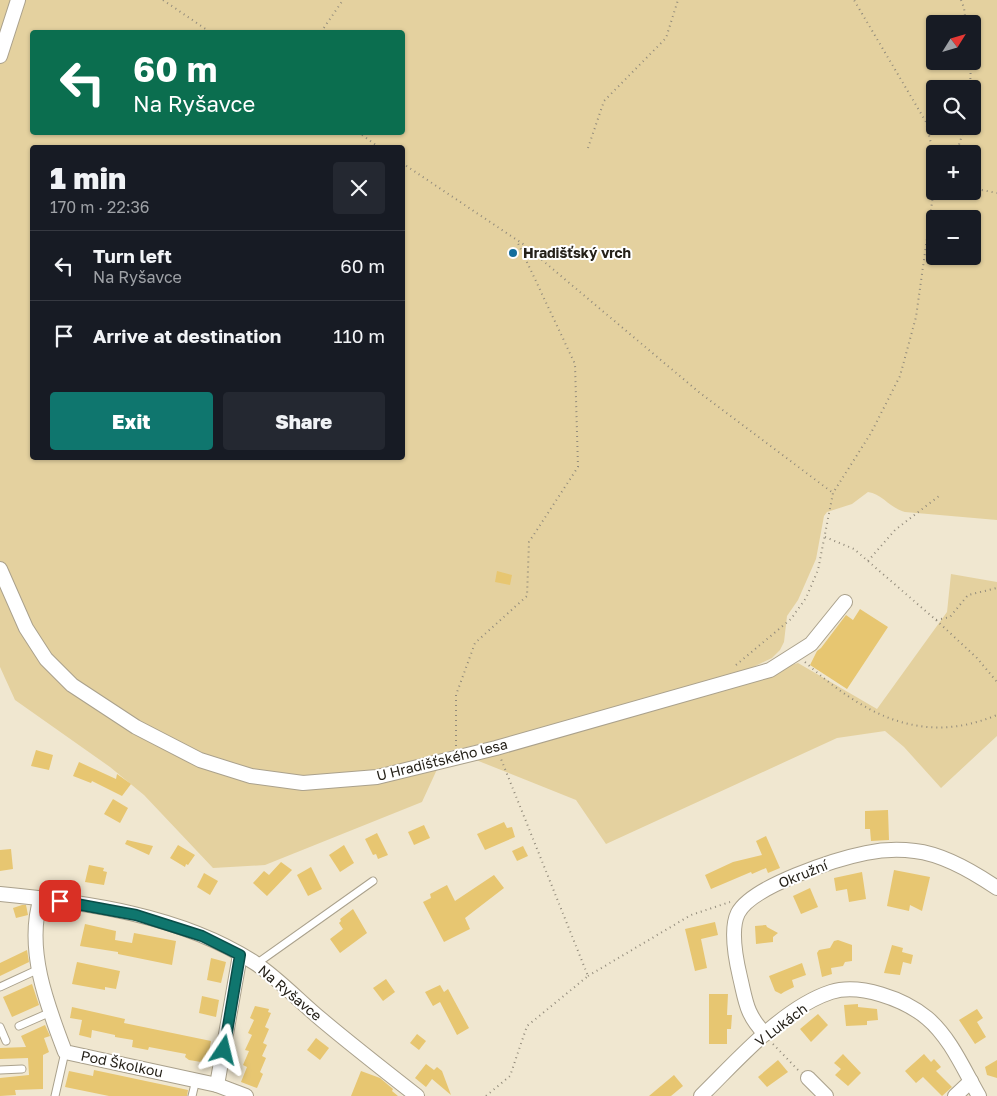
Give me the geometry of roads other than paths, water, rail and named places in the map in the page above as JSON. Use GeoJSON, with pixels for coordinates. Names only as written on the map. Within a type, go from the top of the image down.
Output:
{"type":"FeatureCollection","features":[{"type":"Feature","properties":{"kind":"street"},"geometry":{"type":"LineString","coordinates":[[0,56],[12,13],[18,0]]}},
{"type":"Feature","properties":{"kind":"street","name":"U Hradišťského lesa"},"geometry":{"type":"LineString","coordinates":[[0,569],[26,628],[46,659],[72,685],[136,727],[200,760],[251,776],[303,783],[377,777],[456,758],[770,670],[811,644],[845,602]]}},
{"type":"Feature","properties":{"kind":"street","name":"Okružní"},"geometry":{"type":"LineString","coordinates":[[765,1034],[752,1020],[745,1001],[734,940],[738,913],[756,894],[822,864],[868,852],[916,851],[957,864],[996,887]]}},
{"type":"Feature","properties":{"kind":"street","name":"Na Ryšavce"},"geometry":{"type":"LineString","coordinates":[[0,894],[41,898],[136,915],[202,936],[256,964],[338,1034],[417,1096]]}},
{"type":"Feature","properties":{"kind":"street","name":"Pod Školkou"},"geometry":{"type":"LineString","coordinates":[[41,898],[35,927],[40,969],[51,1012],[65,1052],[217,1085],[246,1096]]}},
{"type":"Feature","properties":{"kind":"street"},"geometry":{"type":"LineString","coordinates":[[217,1085],[240,955]]}},
{"type":"Feature","properties":{"kind":"street","name":"V Lukách"},"geometry":{"type":"LineString","coordinates":[[701,1096],[765,1034],[801,1007],[832,992],[862,990],[888,996],[909,1006],[927,1018],[944,1037],[980,1096]]}},
{"type":"Feature","properties":{"kind":"street"},"geometry":{"type":"LineString","coordinates":[[808,1078],[826,1096]]}},
{"type":"Feature","properties":{"kind":"street"},"geometry":{"type":"LineString","coordinates":[[955,1096],[971,1081]]}},
{"type":"Feature","properties":{"kind":"lane"},"geometry":{"type":"LineString","coordinates":[[256,964],[373,881]]}},
{"type":"Feature","properties":{"kind":"lane"},"geometry":{"type":"LineString","coordinates":[[0,987],[40,969]]}},
{"type":"Feature","properties":{"kind":"lane"},"geometry":{"type":"LineString","coordinates":[[19,1026],[51,1012]]}},
{"type":"Feature","properties":{"kind":"lane"},"geometry":{"type":"LineString","coordinates":[[0,1027],[6,1041]]}},
{"type":"Feature","properties":{"kind":"lane"},"geometry":{"type":"LineString","coordinates":[[55,1096],[65,1052]]}},
{"type":"Feature","properties":{"kind":"lane"},"geometry":{"type":"LineString","coordinates":[[0,1070],[22,1069]]}},
{"type":"Feature","properties":{"kind":"lane"},"geometry":{"type":"LineString","coordinates":[[192,1096],[196,1080]]}},
{"type":"Feature","properties":{"kind":"place","name":"Hradišťský vrch"},"geometry":{"type":"Point","coordinates":[513,253]}}]}
